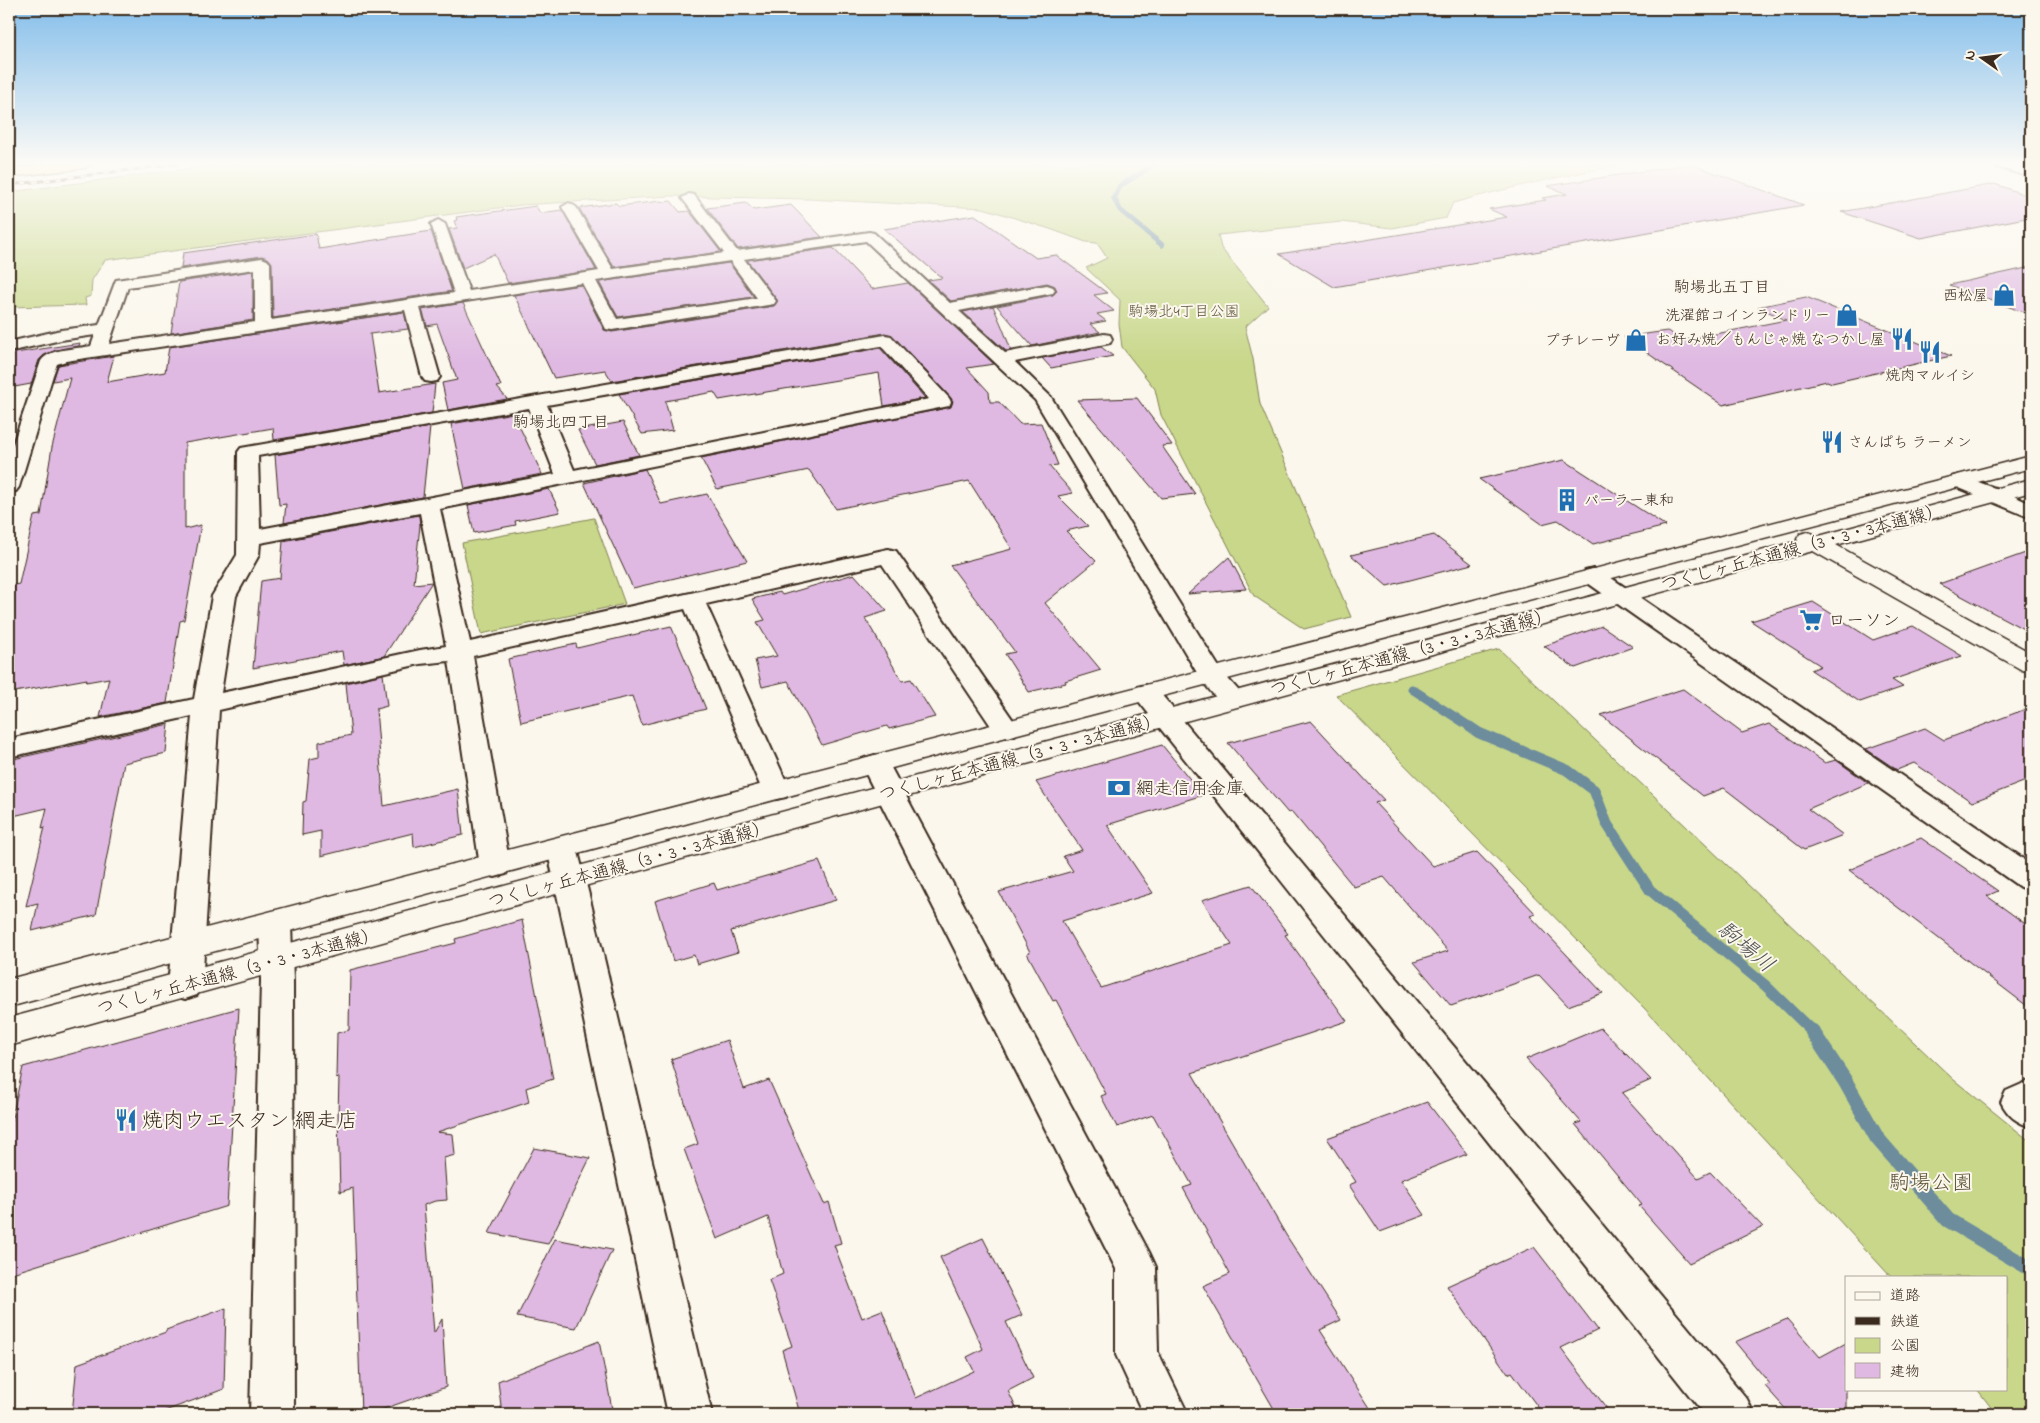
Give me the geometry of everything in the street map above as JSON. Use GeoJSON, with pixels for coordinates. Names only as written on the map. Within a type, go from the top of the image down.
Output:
{"type":"FeatureCollection","features":[{"type":"Feature","properties":{"kind":"street"},"geometry":{"type":"LineString","coordinates":[[440,230],[463,295]]}},
{"type":"Feature","properties":{"kind":"street"},"geometry":{"type":"LineString","coordinates":[[583,230],[608,273]]}},
{"type":"Feature","properties":{"kind":"street"},"geometry":{"type":"LineString","coordinates":[[586,277],[612,325],[768,301],[735,254],[716,230]]}},
{"type":"Feature","properties":{"kind":"street"},"geometry":{"type":"LineString","coordinates":[[9,487],[44,375],[50,361],[62,356],[735,254],[869,236],[1042,397],[1212,676],[1233,699]]}},
{"type":"Feature","properties":{"kind":"street"},"geometry":{"type":"LineString","coordinates":[[99,349],[121,283],[262,263],[263,325]]}},
{"type":"Feature","properties":{"kind":"street"},"geometry":{"type":"LineString","coordinates":[[947,308],[1047,290]]}},
{"type":"Feature","properties":{"kind":"street"},"geometry":{"type":"LineString","coordinates":[[411,303],[430,377]]}},
{"type":"Feature","properties":{"kind":"street"},"geometry":{"type":"LineString","coordinates":[[9,347],[61,335],[106,328]]}},
{"type":"Feature","properties":{"kind":"street"},"geometry":{"type":"LineString","coordinates":[[1003,359],[1104,339]]}},
{"type":"Feature","properties":{"kind":"street"},"geometry":{"type":"LineString","coordinates":[[185,986],[206,705],[224,596],[248,555],[248,452],[885,340],[942,402],[566,476],[430,505],[249,538]]}},
{"type":"Feature","properties":{"kind":"street"},"geometry":{"type":"LineString","coordinates":[[536,401],[566,476]]}},
{"type":"Feature","properties":{"kind":"street","name":"つくしヶ丘本通線（3・3・3本通線）"},"geometry":{"type":"LineString","coordinates":[[9,993],[495,866],[566,864],[1156,705],[1212,676],[1593,576],[1722,545],[2031,462]]}},
{"type":"Feature","properties":{"kind":"street"},"geometry":{"type":"LineString","coordinates":[[1959,481],[1996,495],[2031,512]]}},
{"type":"Feature","properties":{"kind":"street","name":"つくしヶ丘本通線（3・3・3本通線）"},"geometry":{"type":"LineString","coordinates":[[9,1032],[276,961],[566,864],[776,790],[883,778],[1006,729],[1156,705],[1233,699],[1622,595],[1751,563],[2031,485]]}},
{"type":"Feature","properties":{"kind":"street"},"geometry":{"type":"LineString","coordinates":[[430,505],[460,652],[495,866]]}},
{"type":"Feature","properties":{"kind":"street"},"geometry":{"type":"LineString","coordinates":[[1786,527],[2031,664]]}},
{"type":"Feature","properties":{"kind":"street"},"geometry":{"type":"LineString","coordinates":[[9,748],[420,657],[460,652],[888,556],[1006,729]]}},
{"type":"Feature","properties":{"kind":"street"},"geometry":{"type":"LineString","coordinates":[[1593,576],[2031,879]]}},
{"type":"Feature","properties":{"kind":"street"},"geometry":{"type":"LineString","coordinates":[[693,600],[776,790]]}},
{"type":"Feature","properties":{"kind":"street"},"geometry":{"type":"LineString","coordinates":[[1156,705],[1732,1414]]}},
{"type":"Feature","properties":{"kind":"street"},"geometry":{"type":"LineString","coordinates":[[883,778],[1136,1267],[1137,1355],[1166,1414]]}},
{"type":"Feature","properties":{"kind":"street"},"geometry":{"type":"LineString","coordinates":[[566,864],[690,1414]]}},
{"type":"Feature","properties":{"kind":"street"},"geometry":{"type":"LineString","coordinates":[[272,1414],[275,924]]}},
{"type":"Feature","properties":{"kind":"street"},"geometry":{"type":"LineString","coordinates":[[2031,1095],[2019,1102],[2031,1112]]}},
{"type":"Feature","properties":{"kind":"green space","name":"駒場北4丁目公園"},"geometry":{"type":"Polygon","coordinates":[[[9,230],[329,230],[105,260],[92,280],[91,296],[85,298],[86,305],[9,307],[9,230]]]}},
{"type":"Feature","properties":{"kind":"green space","name":"駒場北4丁目公園"},"geometry":{"type":"Polygon","coordinates":[[[1054,230],[1261,230],[1218,235],[1221,248],[1268,306],[1245,327],[1253,359],[1260,404],[1351,617],[1304,629],[1254,596],[1161,415],[1155,389],[1122,347],[1119,324],[1120,300],[1086,268],[1107,258],[1097,243],[1086,242],[1054,230]]]}},
{"type":"Feature","properties":{"kind":"green space"},"geometry":{"type":"Polygon","coordinates":[[[594,518],[625,604],[481,634],[462,543],[594,518]]]}},
{"type":"Feature","properties":{"kind":"green space","name":"駒場公園"},"geometry":{"type":"Polygon","coordinates":[[[1499,649],[1954,1080],[2031,1142],[2031,1414],[1996,1414],[1978,1390],[2008,1390],[2008,1276],[1890,1276],[1645,1009],[1336,695],[1499,649]]]}},
{"type":"Feature","properties":{"kind":"building"},"geometry":{"type":"Polygon","coordinates":[[[450,230],[574,230],[596,270],[508,283],[494,254],[463,268],[450,230]]]}},
{"type":"Feature","properties":{"kind":"building"},"geometry":{"type":"Polygon","coordinates":[[[592,230],[704,230],[721,252],[614,267],[592,230]]]}},
{"type":"Feature","properties":{"kind":"building"},"geometry":{"type":"Polygon","coordinates":[[[724,230],[816,230],[822,237],[738,249],[724,230]]]}},
{"type":"Feature","properties":{"kind":"building"},"geometry":{"type":"Polygon","coordinates":[[[886,230],[997,230],[1036,258],[1056,255],[1107,293],[1094,295],[1114,311],[1097,314],[1106,321],[1090,324],[1100,332],[1032,346],[997,306],[1053,295],[1057,291],[1055,286],[1047,283],[951,301],[928,280],[942,278],[886,230]]]}},
{"type":"Feature","properties":{"kind":"building"},"geometry":{"type":"Polygon","coordinates":[[[1424,230],[1658,230],[1334,287],[1279,254],[1424,230]]]}},
{"type":"Feature","properties":{"kind":"building"},"geometry":{"type":"Polygon","coordinates":[[[1898,230],[1961,230],[1921,238],[1898,230]]]}},
{"type":"Feature","properties":{"kind":"building"},"geometry":{"type":"Polygon","coordinates":[[[431,231],[452,291],[273,318],[272,263],[268,258],[262,256],[181,268],[183,253],[316,234],[319,249],[431,231]]]}},
{"type":"Feature","properties":{"kind":"building"},"geometry":{"type":"Polygon","coordinates":[[[833,248],[872,289],[908,283],[994,364],[967,368],[989,392],[990,402],[999,402],[1020,424],[1041,423],[1058,465],[1049,466],[1073,493],[1058,496],[1088,526],[1066,531],[1096,561],[1045,603],[1101,670],[1065,681],[1066,683],[1029,692],[1005,654],[1015,652],[950,565],[1012,549],[969,481],[836,509],[809,470],[717,489],[701,458],[951,407],[953,401],[950,397],[892,335],[885,333],[612,381],[605,370],[554,378],[514,295],[581,285],[604,330],[612,332],[774,306],[777,300],[747,260],[833,248]]]}},
{"type":"Feature","properties":{"kind":"building"},"geometry":{"type":"Polygon","coordinates":[[[729,263],[754,297],[618,317],[599,282],[729,263]]]}},
{"type":"Feature","properties":{"kind":"building","name":"西松屋"},"geometry":{"type":"Polygon","coordinates":[[[2031,267],[2031,315],[1949,285],[2031,267]]]}},
{"type":"Feature","properties":{"kind":"building"},"geometry":{"type":"Polygon","coordinates":[[[253,271],[253,320],[171,333],[179,282],[253,271]]]}},
{"type":"Feature","properties":{"kind":"building"},"geometry":{"type":"Polygon","coordinates":[[[1806,297],[1951,356],[1832,383],[1827,381],[1723,405],[1624,337],[1667,331],[1685,340],[1786,320],[1758,307],[1806,297]]]}},
{"type":"Feature","properties":{"kind":"building"},"geometry":{"type":"Polygon","coordinates":[[[463,303],[501,386],[497,387],[507,399],[448,410],[442,383],[457,380],[437,324],[427,326],[422,310],[463,303]]]}},
{"type":"Feature","properties":{"kind":"building"},"geometry":{"type":"Polygon","coordinates":[[[993,306],[1011,350],[1006,351],[963,312],[993,306]]]}},
{"type":"Feature","properties":{"kind":"building"},"geometry":{"type":"Polygon","coordinates":[[[404,312],[408,329],[370,334],[379,393],[435,384],[432,413],[274,440],[273,428],[185,443],[185,529],[201,525],[184,620],[180,621],[167,703],[100,717],[109,678],[86,682],[87,679],[9,693],[9,633],[14,585],[19,584],[34,516],[41,515],[52,447],[70,378],[53,381],[58,365],[114,356],[107,382],[165,372],[169,347],[404,312]]]}},
{"type":"Feature","properties":{"kind":"building"},"geometry":{"type":"Polygon","coordinates":[[[80,343],[79,346],[57,350],[44,355],[39,360],[31,384],[9,388],[9,354],[80,343]]]}},
{"type":"Feature","properties":{"kind":"building"},"geometry":{"type":"Polygon","coordinates":[[[1101,347],[1113,356],[1051,368],[1042,358],[1101,347]]]}},
{"type":"Feature","properties":{"kind":"building"},"geometry":{"type":"Polygon","coordinates":[[[880,348],[925,398],[884,406],[879,373],[719,400],[714,392],[665,401],[673,430],[642,434],[619,394],[880,348]]]}},
{"type":"Feature","properties":{"kind":"building"},"geometry":{"type":"Polygon","coordinates":[[[1137,398],[1172,445],[1162,446],[1195,494],[1161,498],[1077,400],[1137,398]]]}},
{"type":"Feature","properties":{"kind":"building"},"geometry":{"type":"Polygon","coordinates":[[[513,413],[542,474],[465,489],[451,424],[513,413]]]}},
{"type":"Feature","properties":{"kind":"building"},"geometry":{"type":"Polygon","coordinates":[[[623,422],[639,455],[595,464],[578,430],[623,422]]]}},
{"type":"Feature","properties":{"kind":"building"},"geometry":{"type":"Polygon","coordinates":[[[430,427],[423,497],[284,523],[286,504],[279,505],[275,455],[430,427]]]}},
{"type":"Feature","properties":{"kind":"building","name":"パーラー東和"},"geometry":{"type":"Polygon","coordinates":[[[1564,460],[1666,526],[1593,544],[1558,520],[1542,524],[1479,479],[1564,460]]]}},
{"type":"Feature","properties":{"kind":"building"},"geometry":{"type":"Polygon","coordinates":[[[645,469],[661,504],[707,494],[747,561],[633,588],[584,483],[645,469]]]}},
{"type":"Feature","properties":{"kind":"building"},"geometry":{"type":"Polygon","coordinates":[[[549,489],[560,512],[515,521],[516,525],[474,533],[468,505],[549,489]]]}},
{"type":"Feature","properties":{"kind":"building"},"geometry":{"type":"Polygon","coordinates":[[[419,515],[420,525],[414,584],[432,582],[384,656],[344,665],[342,651],[253,668],[261,581],[280,578],[283,541],[419,515]]]}},
{"type":"Feature","properties":{"kind":"building"},"geometry":{"type":"Polygon","coordinates":[[[1434,535],[1472,564],[1387,586],[1351,555],[1434,535]]]}},
{"type":"Feature","properties":{"kind":"building"},"geometry":{"type":"Polygon","coordinates":[[[2031,551],[2031,633],[1939,584],[2031,551]]]}},
{"type":"Feature","properties":{"kind":"building"},"geometry":{"type":"Polygon","coordinates":[[[1229,557],[1246,589],[1188,594],[1229,557]]]}},
{"type":"Feature","properties":{"kind":"building"},"geometry":{"type":"Polygon","coordinates":[[[854,574],[887,611],[865,618],[902,681],[911,679],[935,717],[889,729],[887,726],[822,745],[788,681],[762,687],[755,660],[777,656],[757,622],[765,620],[752,599],[780,592],[782,595],[854,574]]]}},
{"type":"Feature","properties":{"kind":"building"},"geometry":{"type":"Polygon","coordinates":[[[1813,602],[1873,640],[1913,626],[1962,656],[1892,680],[1903,687],[1860,702],[1811,670],[1821,666],[1751,621],[1813,602]]]}},
{"type":"Feature","properties":{"kind":"building"},"geometry":{"type":"Polygon","coordinates":[[[671,626],[706,709],[642,725],[632,696],[521,722],[508,659],[576,644],[577,648],[671,626]]]}},
{"type":"Feature","properties":{"kind":"building"},"geometry":{"type":"Polygon","coordinates":[[[1602,626],[1633,647],[1575,668],[1544,646],[1602,626]]]}},
{"type":"Feature","properties":{"kind":"building"},"geometry":{"type":"Polygon","coordinates":[[[383,674],[387,706],[376,709],[384,806],[458,789],[463,835],[414,847],[413,833],[321,856],[321,831],[302,835],[303,802],[306,801],[310,759],[319,757],[319,742],[351,735],[346,683],[383,674]]]}},
{"type":"Feature","properties":{"kind":"building"},"geometry":{"type":"Polygon","coordinates":[[[1683,689],[1742,733],[1769,724],[1825,763],[1836,760],[1868,783],[1808,809],[1843,835],[1804,850],[1724,788],[1703,796],[1601,715],[1683,689]]]}},
{"type":"Feature","properties":{"kind":"building"},"geometry":{"type":"Polygon","coordinates":[[[2031,707],[2031,779],[1972,802],[1914,763],[1897,770],[1866,749],[1925,728],[1944,740],[2031,707]]]}},
{"type":"Feature","properties":{"kind":"building"},"geometry":{"type":"Polygon","coordinates":[[[1311,721],[1384,800],[1375,803],[1433,866],[1477,852],[1536,914],[1530,916],[1603,993],[1568,1006],[1539,975],[1451,1006],[1414,962],[1448,951],[1384,877],[1354,887],[1292,812],[1288,813],[1228,743],[1311,721]]]}},
{"type":"Feature","properties":{"kind":"building"},"geometry":{"type":"Polygon","coordinates":[[[169,724],[166,753],[124,763],[96,915],[32,931],[38,903],[26,906],[45,827],[42,828],[47,808],[9,817],[9,760],[169,724]]]}},
{"type":"Feature","properties":{"kind":"building"},"geometry":{"type":"Polygon","coordinates":[[[1162,745],[1203,795],[1107,825],[1153,893],[1062,921],[1101,988],[1232,945],[1202,900],[1251,885],[1288,934],[1285,935],[1347,1021],[1192,1073],[1286,1235],[1341,1320],[1320,1330],[1374,1414],[1277,1414],[1203,1286],[1230,1274],[1183,1188],[1192,1185],[1153,1115],[1117,1127],[1101,1096],[1106,1094],[1056,1000],[1053,1001],[1027,953],[1030,952],[999,892],[1073,871],[1063,856],[1082,850],[1036,782],[1162,745]]]}},
{"type":"Feature","properties":{"kind":"building"},"geometry":{"type":"Polygon","coordinates":[[[1921,838],[1998,891],[1987,896],[2031,928],[2031,1009],[1849,870],[1921,838]]]}},
{"type":"Feature","properties":{"kind":"building"},"geometry":{"type":"Polygon","coordinates":[[[819,861],[836,900],[731,931],[738,952],[697,964],[694,955],[673,961],[655,901],[714,883],[717,890],[819,861]]]}},
{"type":"Feature","properties":{"kind":"building"},"geometry":{"type":"Polygon","coordinates":[[[522,920],[553,1079],[526,1088],[529,1102],[437,1132],[453,1134],[455,1155],[444,1158],[447,1200],[435,1201],[424,1205],[434,1333],[442,1319],[446,1387],[369,1414],[361,1414],[353,1188],[340,1192],[339,1077],[336,1078],[337,1033],[349,1030],[350,970],[456,943],[455,939],[522,920]]]}},
{"type":"Feature","properties":{"kind":"building"},"geometry":{"type":"Polygon","coordinates":[[[239,1008],[227,1206],[9,1274],[9,1132],[23,1067],[239,1008]]]}},
{"type":"Feature","properties":{"kind":"building"},"geometry":{"type":"Polygon","coordinates":[[[1601,1028],[1651,1080],[1622,1093],[1698,1178],[1710,1172],[1763,1227],[1689,1263],[1639,1206],[1642,1205],[1575,1124],[1581,1122],[1526,1059],[1601,1028]]]}},
{"type":"Feature","properties":{"kind":"building"},"geometry":{"type":"Polygon","coordinates":[[[727,1040],[744,1089],[769,1080],[824,1204],[829,1202],[841,1243],[834,1245],[862,1318],[882,1310],[916,1398],[974,1371],[967,1357],[983,1349],[940,1257],[983,1238],[1022,1315],[1006,1322],[1033,1378],[1008,1391],[1019,1414],[800,1414],[782,1350],[792,1346],[769,1280],[783,1274],[768,1217],[717,1239],[684,1149],[698,1144],[671,1059],[727,1040]]]}},
{"type":"Feature","properties":{"kind":"building"},"geometry":{"type":"Polygon","coordinates":[[[1427,1102],[1467,1154],[1401,1180],[1425,1215],[1380,1232],[1349,1185],[1356,1182],[1327,1138],[1427,1102]]]}},
{"type":"Feature","properties":{"kind":"building"},"geometry":{"type":"Polygon","coordinates":[[[534,1148],[590,1158],[548,1244],[489,1233],[534,1148]]]}},
{"type":"Feature","properties":{"kind":"building"},"geometry":{"type":"Polygon","coordinates":[[[555,1239],[612,1250],[576,1328],[517,1317],[555,1239]]]}},
{"type":"Feature","properties":{"kind":"building"},"geometry":{"type":"Polygon","coordinates":[[[1534,1247],[1598,1330],[1561,1348],[1611,1414],[1543,1414],[1512,1372],[1508,1374],[1447,1286],[1534,1247]]]}},
{"type":"Feature","properties":{"kind":"building"},"geometry":{"type":"Polygon","coordinates":[[[226,1308],[224,1389],[157,1414],[72,1414],[77,1364],[226,1308]]]}},
{"type":"Feature","properties":{"kind":"building"},"geometry":{"type":"Polygon","coordinates":[[[1787,1319],[1820,1357],[1845,1344],[1846,1414],[1790,1414],[1765,1386],[1770,1384],[1735,1342],[1787,1319]]]}},
{"type":"Feature","properties":{"kind":"building"},"geometry":{"type":"Polygon","coordinates":[[[599,1341],[613,1414],[502,1414],[498,1381],[599,1341]]]}},
{"type":"Feature","properties":{"kind":"waterway","name":"駒場川"},"geometry":{"type":"LineString","coordinates":[[1144,230],[1162,245]]}},
{"type":"Feature","properties":{"kind":"waterway","name":"駒場川"},"geometry":{"type":"LineString","coordinates":[[1412,689],[1472,728]]}},
{"type":"Feature","properties":{"kind":"waterway","name":"駒場川"},"geometry":{"type":"LineString","coordinates":[[1470,727],[1479,733],[1567,770],[1594,790],[1607,824],[1650,890],[1766,986],[1812,1031]]}},
{"type":"Feature","properties":{"kind":"waterway","name":"駒場川"},"geometry":{"type":"LineString","coordinates":[[1812,1031],[1845,1081],[1877,1138],[1948,1220],[2031,1269]]}},
{"type":"Feature","properties":{"kind":"place","name":"西松屋"},"geometry":{"type":"Point","coordinates":[2004,295]}},
{"type":"Feature","properties":{"kind":"place","name":"洗濯館コインランドリー"},"geometry":{"type":"Point","coordinates":[1847,315]}},
{"type":"Feature","properties":{"kind":"place","name":"お好み焼／もんじゃ焼 なつかし屋"},"geometry":{"type":"Point","coordinates":[1902,339]}},
{"type":"Feature","properties":{"kind":"place","name":"プチレーヴ"},"geometry":{"type":"Point","coordinates":[1636,340]}},
{"type":"Feature","properties":{"kind":"place","name":"焼肉マルイシ"},"geometry":{"type":"Point","coordinates":[1930,352]}},
{"type":"Feature","properties":{"kind":"place","name":"さんぱち ラーメン"},"geometry":{"type":"Point","coordinates":[1832,442]}},
{"type":"Feature","properties":{"kind":"place","name":"パーラー東和"},"geometry":{"type":"Point","coordinates":[1567,500]}},
{"type":"Feature","properties":{"kind":"place","name":"ローソン"},"geometry":{"type":"Point","coordinates":[1811,620]}},
{"type":"Feature","properties":{"kind":"place","name":"網走信用金庫"},"geometry":{"type":"Point","coordinates":[1119,788]}},
{"type":"Feature","properties":{"kind":"place","name":"焼肉ウエスタン 網走店"},"geometry":{"type":"Point","coordinates":[126,1120]}},
{"type":"Feature","properties":{"kind":"district","name":"駒場北五丁目"},"geometry":{"type":"Point","coordinates":[1722,286]}},
{"type":"Feature","properties":{"kind":"district","name":"駒場北四丁目"},"geometry":{"type":"Point","coordinates":[561,421]}}]}
